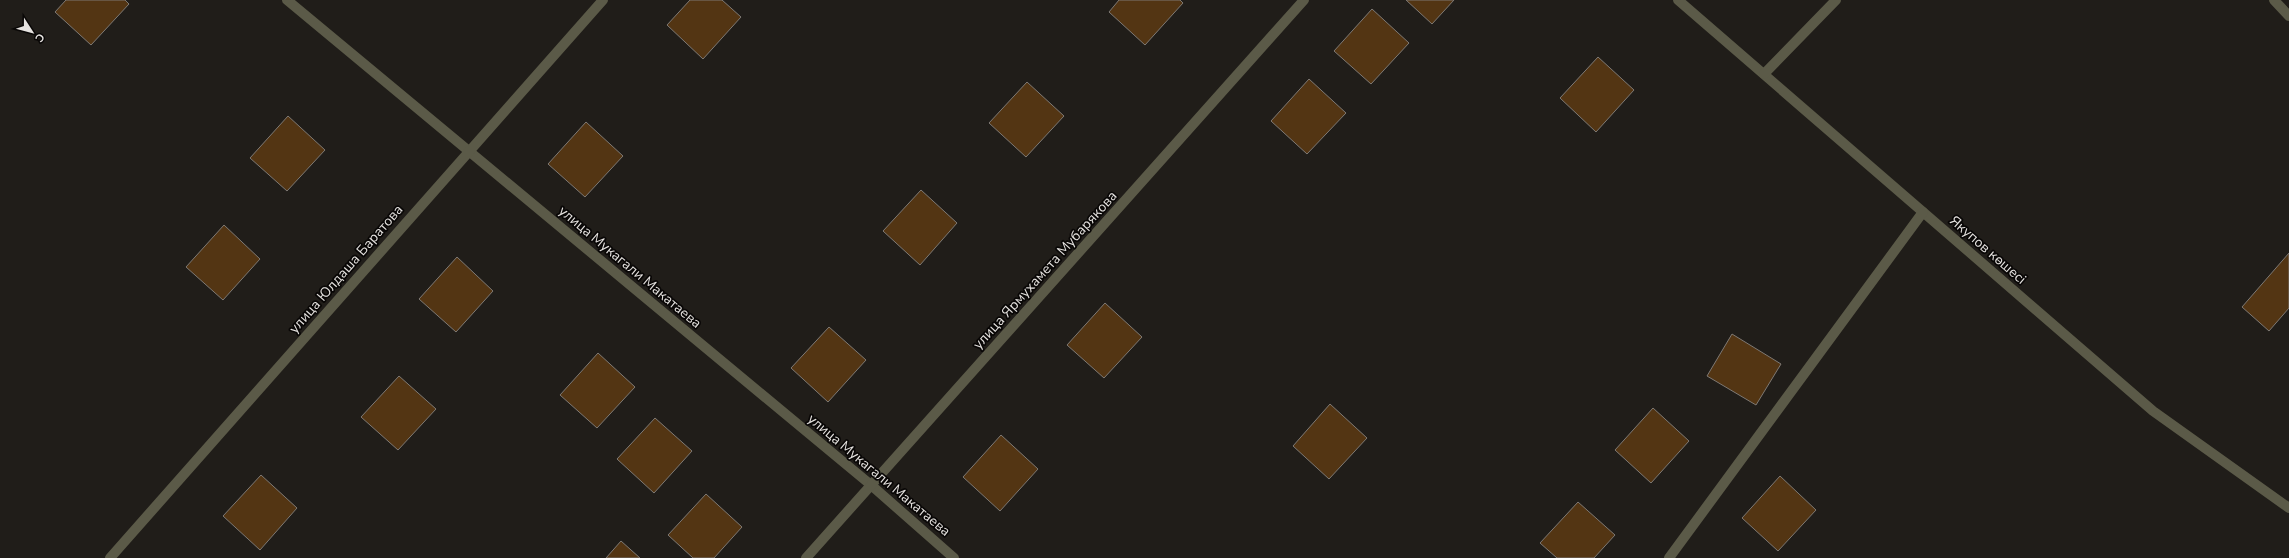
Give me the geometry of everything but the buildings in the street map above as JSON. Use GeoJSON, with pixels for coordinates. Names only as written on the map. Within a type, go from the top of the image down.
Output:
{"type":"FeatureCollection","features":[{"type":"Feature","properties":{"kind":"street","name":"улица Мукагали Макатаева"},"geometry":{"type":"LineString","coordinates":[[286,0],[871,485],[954,558]]}},
{"type":"Feature","properties":{"kind":"street","name":"улица Юлдаша Баратова"},"geometry":{"type":"LineString","coordinates":[[110,558],[603,0]]}},
{"type":"Feature","properties":{"kind":"street","name":"улица Ярмухамета Мубарякова"},"geometry":{"type":"LineString","coordinates":[[806,558],[1304,0]]}},
{"type":"Feature","properties":{"kind":"street","name":"Якупов көшесі"},"geometry":{"type":"LineString","coordinates":[[1678,0],[2153,411],[2289,508]]}},
{"type":"Feature","properties":{"kind":"street"},"geometry":{"type":"LineString","coordinates":[[1764,74],[1836,0]]}},
{"type":"Feature","properties":{"kind":"street"},"geometry":{"type":"LineString","coordinates":[[2274,0],[2289,16]]}},
{"type":"Feature","properties":{"kind":"street"},"geometry":{"type":"LineString","coordinates":[[1668,558],[1924,212]]}}]}
